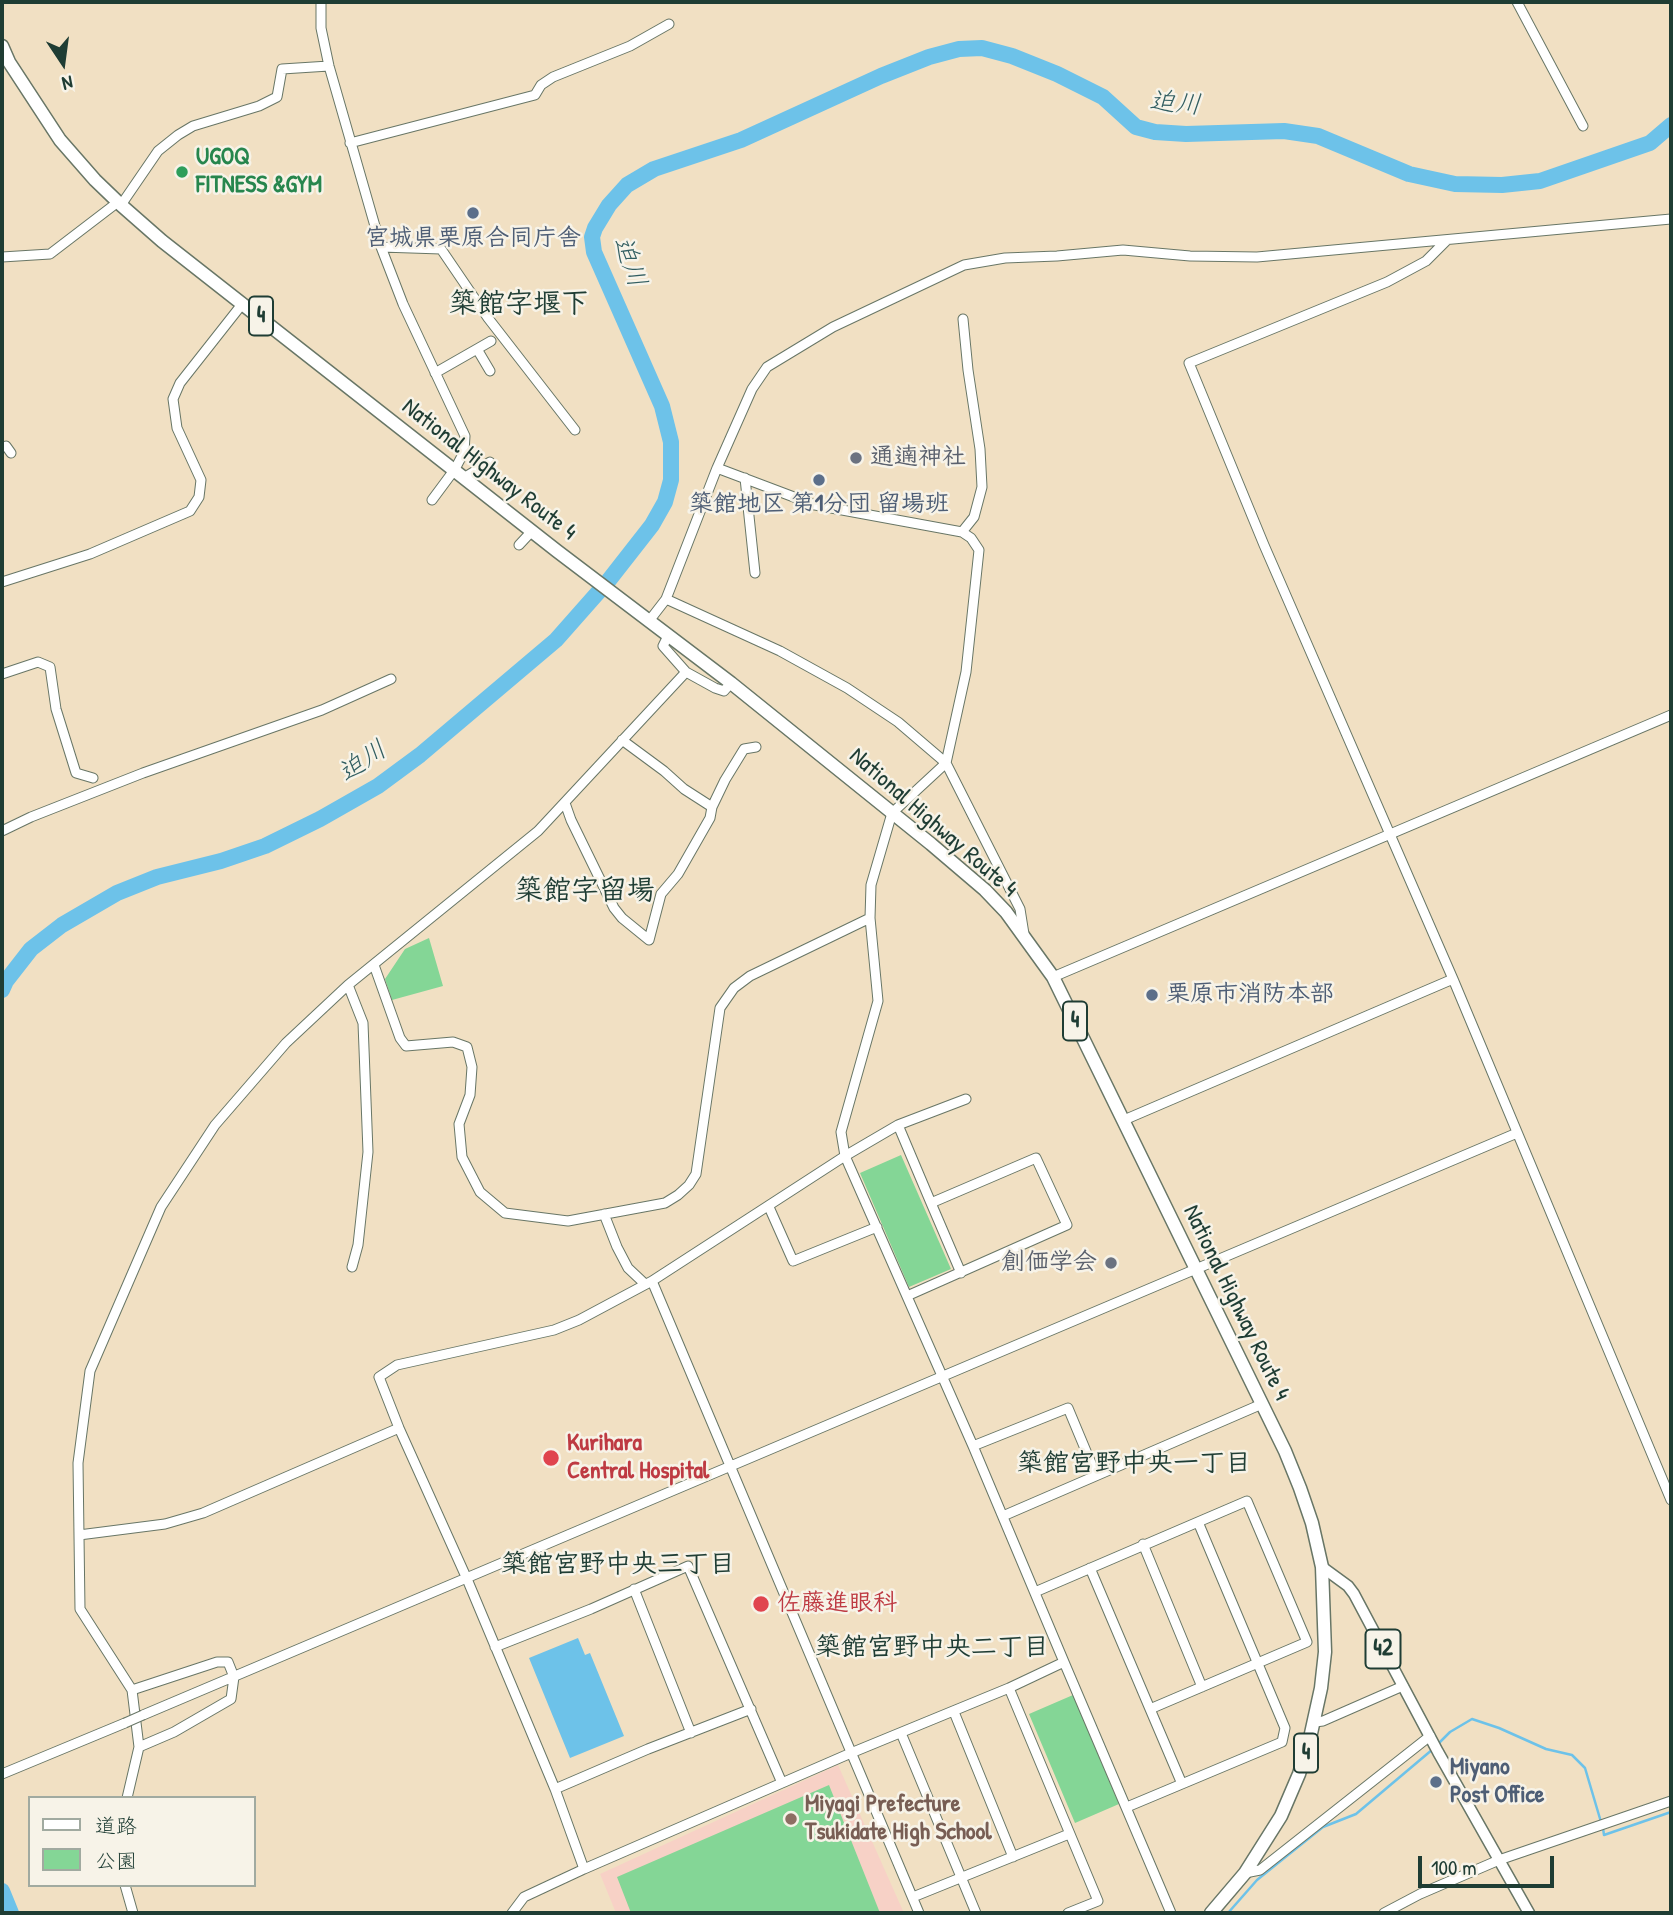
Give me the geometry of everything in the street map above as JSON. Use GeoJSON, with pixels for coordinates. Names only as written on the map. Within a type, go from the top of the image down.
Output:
{"type":"FeatureCollection","features":[{"type":"Feature","properties":{"kind":"highway","name":"National Highway Route 4"},"geometry":{"type":"LineString","coordinates":[[2,47],[60,140],[119,203],[162,241],[730,683],[985,890],[1024,934],[1053,977],[1262,1404],[1300,1488],[1312,1523],[1322,1567],[1325,1652],[1315,1722],[1290,1795],[1275,1826],[1245,1873],[1211,1913]]}},
{"type":"Feature","properties":{"kind":"main road","name":"42"},"geometry":{"type":"LineString","coordinates":[[1322,1567],[1348,1586],[1354,1594],[1438,1752],[1529,1913]]}},
{"type":"Feature","properties":{"kind":"street"},"geometry":{"type":"LineString","coordinates":[[321,2],[321,28],[328,66],[381,247],[466,441],[460,473]]}},
{"type":"Feature","properties":{"kind":"street"},"geometry":{"type":"LineString","coordinates":[[1517,2],[1583,126]]}},
{"type":"Feature","properties":{"kind":"street"},"geometry":{"type":"LineString","coordinates":[[350,143],[535,96],[541,85],[553,77],[630,46],[669,24]]}},
{"type":"Feature","properties":{"kind":"street"},"geometry":{"type":"LineString","coordinates":[[2,257],[50,254],[119,203],[158,151],[178,135],[193,126],[259,107],[277,97],[282,69],[328,66]]}},
{"type":"Feature","properties":{"kind":"street"},"geometry":{"type":"LineString","coordinates":[[645,618],[666,599],[717,468],[752,389],[767,367],[833,327],[964,265],[1005,258],[1122,250],[1190,257],[1257,257],[1671,219]]}},
{"type":"Feature","properties":{"kind":"street"},"geometry":{"type":"LineString","coordinates":[[1447,240],[1426,261],[1387,282],[1189,363],[1388,835],[1453,979],[1671,1500]]}},
{"type":"Feature","properties":{"kind":"street"},"geometry":{"type":"LineString","coordinates":[[381,247],[441,249],[488,318],[575,430]]}},
{"type":"Feature","properties":{"kind":"street"},"geometry":{"type":"LineString","coordinates":[[2,582],[90,554],[190,511],[199,497],[201,480],[177,428],[173,399],[180,383],[243,303]]}},
{"type":"Feature","properties":{"kind":"street"},"geometry":{"type":"LineString","coordinates":[[962,532],[974,517],[982,487],[980,449],[963,319]]}},
{"type":"Feature","properties":{"kind":"street"},"geometry":{"type":"LineString","coordinates":[[435,373],[491,341]]}},
{"type":"Feature","properties":{"kind":"street"},"geometry":{"type":"LineString","coordinates":[[477,349],[490,371]]}},
{"type":"Feature","properties":{"kind":"street"},"geometry":{"type":"LineString","coordinates":[[2,447],[6,446],[11,453]]}},
{"type":"Feature","properties":{"kind":"street"},"geometry":{"type":"LineString","coordinates":[[432,500],[460,473],[490,462]]}},
{"type":"Feature","properties":{"kind":"street"},"geometry":{"type":"LineString","coordinates":[[717,468],[815,505],[962,532],[971,538],[979,551],[966,672],[946,763],[892,813],[871,885],[870,918],[878,1001],[841,1132],[845,1156],[973,1446],[1171,1913]]}},
{"type":"Feature","properties":{"kind":"street"},"geometry":{"type":"LineString","coordinates":[[745,478],[755,573]]}},
{"type":"Feature","properties":{"kind":"street"},"geometry":{"type":"LineString","coordinates":[[519,545],[532,531]]}},
{"type":"Feature","properties":{"kind":"street"},"geometry":{"type":"LineString","coordinates":[[666,599],[780,650],[847,688],[898,722],[946,763],[1020,909],[1024,934]]}},
{"type":"Feature","properties":{"kind":"street"},"geometry":{"type":"LineString","coordinates":[[668,636],[663,646],[686,672],[724,691],[730,683]]}},
{"type":"Feature","properties":{"kind":"street"},"geometry":{"type":"LineString","coordinates":[[2,674],[38,662],[50,667],[56,709],[76,773],[93,778]]}},
{"type":"Feature","properties":{"kind":"street"},"geometry":{"type":"LineString","coordinates":[[127,1796],[139,1746],[132,1690],[80,1609],[78,1463],[90,1371],[161,1207],[215,1125],[286,1043],[348,985],[538,831],[686,672]]}},
{"type":"Feature","properties":{"kind":"street"},"geometry":{"type":"LineString","coordinates":[[2,831],[143,773],[322,710],[391,679]]}},
{"type":"Feature","properties":{"kind":"street"},"geometry":{"type":"LineString","coordinates":[[1053,977],[1671,716]]}},
{"type":"Feature","properties":{"kind":"street"},"geometry":{"type":"LineString","coordinates":[[622,740],[684,789],[712,807]]}},
{"type":"Feature","properties":{"kind":"street"},"geometry":{"type":"LineString","coordinates":[[565,803],[614,908],[649,940],[662,894],[678,874],[710,818],[712,807],[744,749],[756,747]]}},
{"type":"Feature","properties":{"kind":"street"},"geometry":{"type":"LineString","coordinates":[[374,965],[405,1046],[453,1042],[467,1047],[472,1067],[470,1095],[459,1124],[462,1157],[480,1192],[505,1213],[568,1222],[665,1203],[689,1185],[696,1174],[720,1008],[734,988],[772,964],[870,918]]}},
{"type":"Feature","properties":{"kind":"street"},"geometry":{"type":"LineString","coordinates":[[1125,1120],[1453,979]]}},
{"type":"Feature","properties":{"kind":"street"},"geometry":{"type":"LineString","coordinates":[[348,985],[363,1023],[368,1152],[358,1245],[352,1267]]}},
{"type":"Feature","properties":{"kind":"street"},"geometry":{"type":"LineString","coordinates":[[584,1869],[555,1789],[379,1377],[397,1366],[555,1330],[579,1320],[649,1282],[898,1125],[967,1099]]}},
{"type":"Feature","properties":{"kind":"street"},"geometry":{"type":"LineString","coordinates":[[898,1125],[961,1273]]}},
{"type":"Feature","properties":{"kind":"street"},"geometry":{"type":"LineString","coordinates":[[2,1774],[1517,1133]]}},
{"type":"Feature","properties":{"kind":"street"},"geometry":{"type":"LineString","coordinates":[[908,1296],[1067,1225],[1036,1158],[931,1203]]}},
{"type":"Feature","properties":{"kind":"street"},"geometry":{"type":"LineString","coordinates":[[769,1207],[793,1261],[877,1227]]}},
{"type":"Feature","properties":{"kind":"street"},"geometry":{"type":"LineString","coordinates":[[604,1214],[628,1268],[649,1282],[731,1466],[919,1913]]}},
{"type":"Feature","properties":{"kind":"street"},"geometry":{"type":"LineString","coordinates":[[1003,1516],[1262,1404]]}},
{"type":"Feature","properties":{"kind":"street"},"geometry":{"type":"LineString","coordinates":[[973,1446],[1068,1408],[1096,1475]]}},
{"type":"Feature","properties":{"kind":"street"},"geometry":{"type":"LineString","coordinates":[[79,1535],[165,1524],[203,1513],[399,1428]]}},
{"type":"Feature","properties":{"kind":"street"},"geometry":{"type":"LineString","coordinates":[[1035,1592],[1247,1501],[1307,1642],[1150,1709]]}},
{"type":"Feature","properties":{"kind":"street"},"geometry":{"type":"LineString","coordinates":[[1127,1807],[1282,1742],[1285,1728],[1198,1522]]}},
{"type":"Feature","properties":{"kind":"street"},"geometry":{"type":"LineString","coordinates":[[1143,1544],[1202,1686]]}},
{"type":"Feature","properties":{"kind":"street"},"geometry":{"type":"LineString","coordinates":[[495,1647],[592,1609],[688,1566],[782,1783]]}},
{"type":"Feature","properties":{"kind":"street"},"geometry":{"type":"LineString","coordinates":[[1090,1568],[1182,1784]]}},
{"type":"Feature","properties":{"kind":"street"},"geometry":{"type":"LineString","coordinates":[[634,1589],[691,1733]]}},
{"type":"Feature","properties":{"kind":"street"},"geometry":{"type":"LineString","coordinates":[[132,1690],[217,1662],[228,1662],[234,1677],[231,1699],[174,1732],[139,1746]]}},
{"type":"Feature","properties":{"kind":"street"},"geometry":{"type":"LineString","coordinates":[[512,1913],[524,1897],[584,1869],[851,1753],[954,1712],[1064,1662]]}},
{"type":"Feature","properties":{"kind":"street"},"geometry":{"type":"LineString","coordinates":[[1315,1722],[1323,1721],[1403,1686]]}},
{"type":"Feature","properties":{"kind":"street"},"geometry":{"type":"LineString","coordinates":[[1009,1688],[1098,1901],[1068,1913]]}},
{"type":"Feature","properties":{"kind":"street"},"geometry":{"type":"LineString","coordinates":[[555,1789],[751,1709]]}},
{"type":"Feature","properties":{"kind":"street"},"geometry":{"type":"LineString","coordinates":[[954,1712],[1013,1857]]}},
{"type":"Feature","properties":{"kind":"street"},"geometry":{"type":"LineString","coordinates":[[901,1733],[976,1913]]}},
{"type":"Feature","properties":{"kind":"street"},"geometry":{"type":"LineString","coordinates":[[1245,1873],[1260,1870],[1432,1739]]}},
{"type":"Feature","properties":{"kind":"street"},"geometry":{"type":"LineString","coordinates":[[1384,1913],[1420,1894],[1499,1860],[1671,1801]]}},
{"type":"Feature","properties":{"kind":"street"},"geometry":{"type":"LineString","coordinates":[[913,1897],[1069,1834]]}},
{"type":"Feature","properties":{"kind":"street"},"geometry":{"type":"LineString","coordinates":[[126,1887],[134,1913]]}},
{"type":"Feature","properties":{"kind":"shaded area","name":"Miyagi Prefecture Tsukidate High School"},"geometry":{"type":"Polygon","coordinates":[[[838,1765],[904,1913],[616,1913],[600,1874],[838,1765]]]}},
{"type":"Feature","properties":{"kind":"green space"},"geometry":{"type":"Polygon","coordinates":[[[429,938],[443,986],[392,1000],[385,979],[405,949],[429,938]]]}},
{"type":"Feature","properties":{"kind":"green space"},"geometry":{"type":"Polygon","coordinates":[[[901,1155],[951,1269],[909,1287],[860,1173],[901,1155]]]}},
{"type":"Feature","properties":{"kind":"green space"},"geometry":{"type":"Polygon","coordinates":[[[1073,1695],[1119,1804],[1075,1823],[1029,1714],[1073,1695]]]}},
{"type":"Feature","properties":{"kind":"green space","name":"Miyagi Prefecture Tsukidate High School"},"geometry":{"type":"Polygon","coordinates":[[[829,1785],[880,1913],[631,1913],[617,1877],[829,1785]]]}},
{"type":"Feature","properties":{"kind":"water"},"geometry":{"type":"Polygon","coordinates":[[[578,1638],[585,1655],[590,1653],[624,1736],[570,1758],[529,1658],[578,1638]]]}},
{"type":"Feature","properties":{"kind":"waterway","name":"迫川"},"geometry":{"type":"LineString","coordinates":[[2,990],[31,949],[62,925],[117,893],[157,877],[221,861],[265,846],[378,786],[420,755],[556,640],[609,580],[652,525],[665,502],[671,480],[671,442],[662,406],[594,252],[592,237],[609,205],[627,185],[654,169],[741,140],[929,57],[959,49],[982,48],[1012,56],[1057,74],[1103,97],[1136,127],[1155,132],[1186,134],[1284,131],[1318,136],[1409,174],[1455,184],[1502,185],[1540,181],[1650,143],[1671,125]]}},
{"type":"Feature","properties":{"kind":"waterway"},"geometry":{"type":"LineString","coordinates":[[1438,1744],[1450,1732],[1472,1719],[1546,1749],[1572,1755],[1585,1768],[1601,1822]]}},
{"type":"Feature","properties":{"kind":"waterway"},"geometry":{"type":"LineString","coordinates":[[1228,1913],[1257,1880],[1283,1859],[1323,1827],[1356,1814],[1433,1749]]}},
{"type":"Feature","properties":{"kind":"waterway"},"geometry":{"type":"LineString","coordinates":[[1603,1828],[1604,1835],[1671,1812]]}},
{"type":"Feature","properties":{"kind":"waterway","name":"迫川"},"geometry":{"type":"LineString","coordinates":[[2,1891],[11,1913]]}},
{"type":"Feature","properties":{"kind":"place","name":"UGOQ FITNESS &GYM"},"geometry":{"type":"Point","coordinates":[182,172]}},
{"type":"Feature","properties":{"kind":"place","name":"宮城県栗原合同庁舎"},"geometry":{"type":"Point","coordinates":[473,213]}},
{"type":"Feature","properties":{"kind":"place","name":"通遖神社"},"geometry":{"type":"Point","coordinates":[856,458]}},
{"type":"Feature","properties":{"kind":"place","name":"築館地区 第1分団 留場班"},"geometry":{"type":"Point","coordinates":[819,480]}},
{"type":"Feature","properties":{"kind":"place","name":"栗原市消防本部"},"geometry":{"type":"Point","coordinates":[1152,995]}},
{"type":"Feature","properties":{"kind":"place","name":"創価学会"},"geometry":{"type":"Point","coordinates":[1111,1263]}},
{"type":"Feature","properties":{"kind":"place","name":"Kurihara Central Hospital"},"geometry":{"type":"Point","coordinates":[551,1458]}},
{"type":"Feature","properties":{"kind":"place","name":"佐藤進眼科"},"geometry":{"type":"Point","coordinates":[761,1604]}},
{"type":"Feature","properties":{"kind":"place","name":"Miyano Post Office"},"geometry":{"type":"Point","coordinates":[1436,1782]}},
{"type":"Feature","properties":{"kind":"place","name":"Miyagi Prefecture Tsukidate High School"},"geometry":{"type":"Point","coordinates":[791,1819]}},
{"type":"Feature","properties":{"kind":"district","name":"築館字堰下"},"geometry":{"type":"Point","coordinates":[519,305]}},
{"type":"Feature","properties":{"kind":"district","name":"築館字留場"},"geometry":{"type":"Point","coordinates":[585,892]}},
{"type":"Feature","properties":{"kind":"district","name":"築館宮野中央一丁目"},"geometry":{"type":"Point","coordinates":[1134,1464]}},
{"type":"Feature","properties":{"kind":"district","name":"築館宮野中央三丁目"},"geometry":{"type":"Point","coordinates":[618,1565]}},
{"type":"Feature","properties":{"kind":"district","name":"築館宮野中央二丁目"},"geometry":{"type":"Point","coordinates":[932,1648]}}]}
